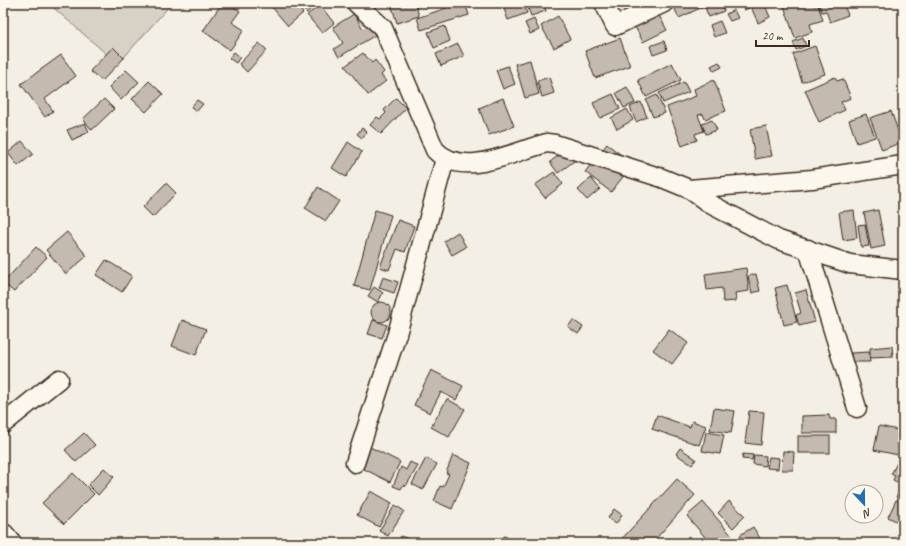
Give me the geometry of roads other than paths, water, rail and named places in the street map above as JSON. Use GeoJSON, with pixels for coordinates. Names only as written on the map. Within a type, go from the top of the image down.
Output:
{"type":"FeatureCollection","features":[{"type":"Feature","properties":{"kind":"main road"},"geometry":{"type":"LineString","coordinates":[[3,535],[10,543]]}},
{"type":"Feature","properties":{"kind":"street"},"geometry":{"type":"LineString","coordinates":[[356,3],[383,28],[435,150],[446,159],[458,163],[471,164],[493,160],[547,143],[555,144],[662,178],[689,189],[710,204],[779,240],[850,264],[903,270]]}},
{"type":"Feature","properties":{"kind":"street"},"geometry":{"type":"LineString","coordinates":[[604,3],[615,26],[664,3]]}},
{"type":"Feature","properties":{"kind":"street"},"geometry":{"type":"LineString","coordinates":[[355,463],[397,334],[446,159]]}},
{"type":"Feature","properties":{"kind":"street"},"geometry":{"type":"LineString","coordinates":[[689,189],[812,179],[903,164]]}},
{"type":"Feature","properties":{"kind":"street"},"geometry":{"type":"LineString","coordinates":[[808,249],[857,408]]}},
{"type":"Feature","properties":{"kind":"street"},"geometry":{"type":"LineString","coordinates":[[3,424],[59,380]]}}]}
